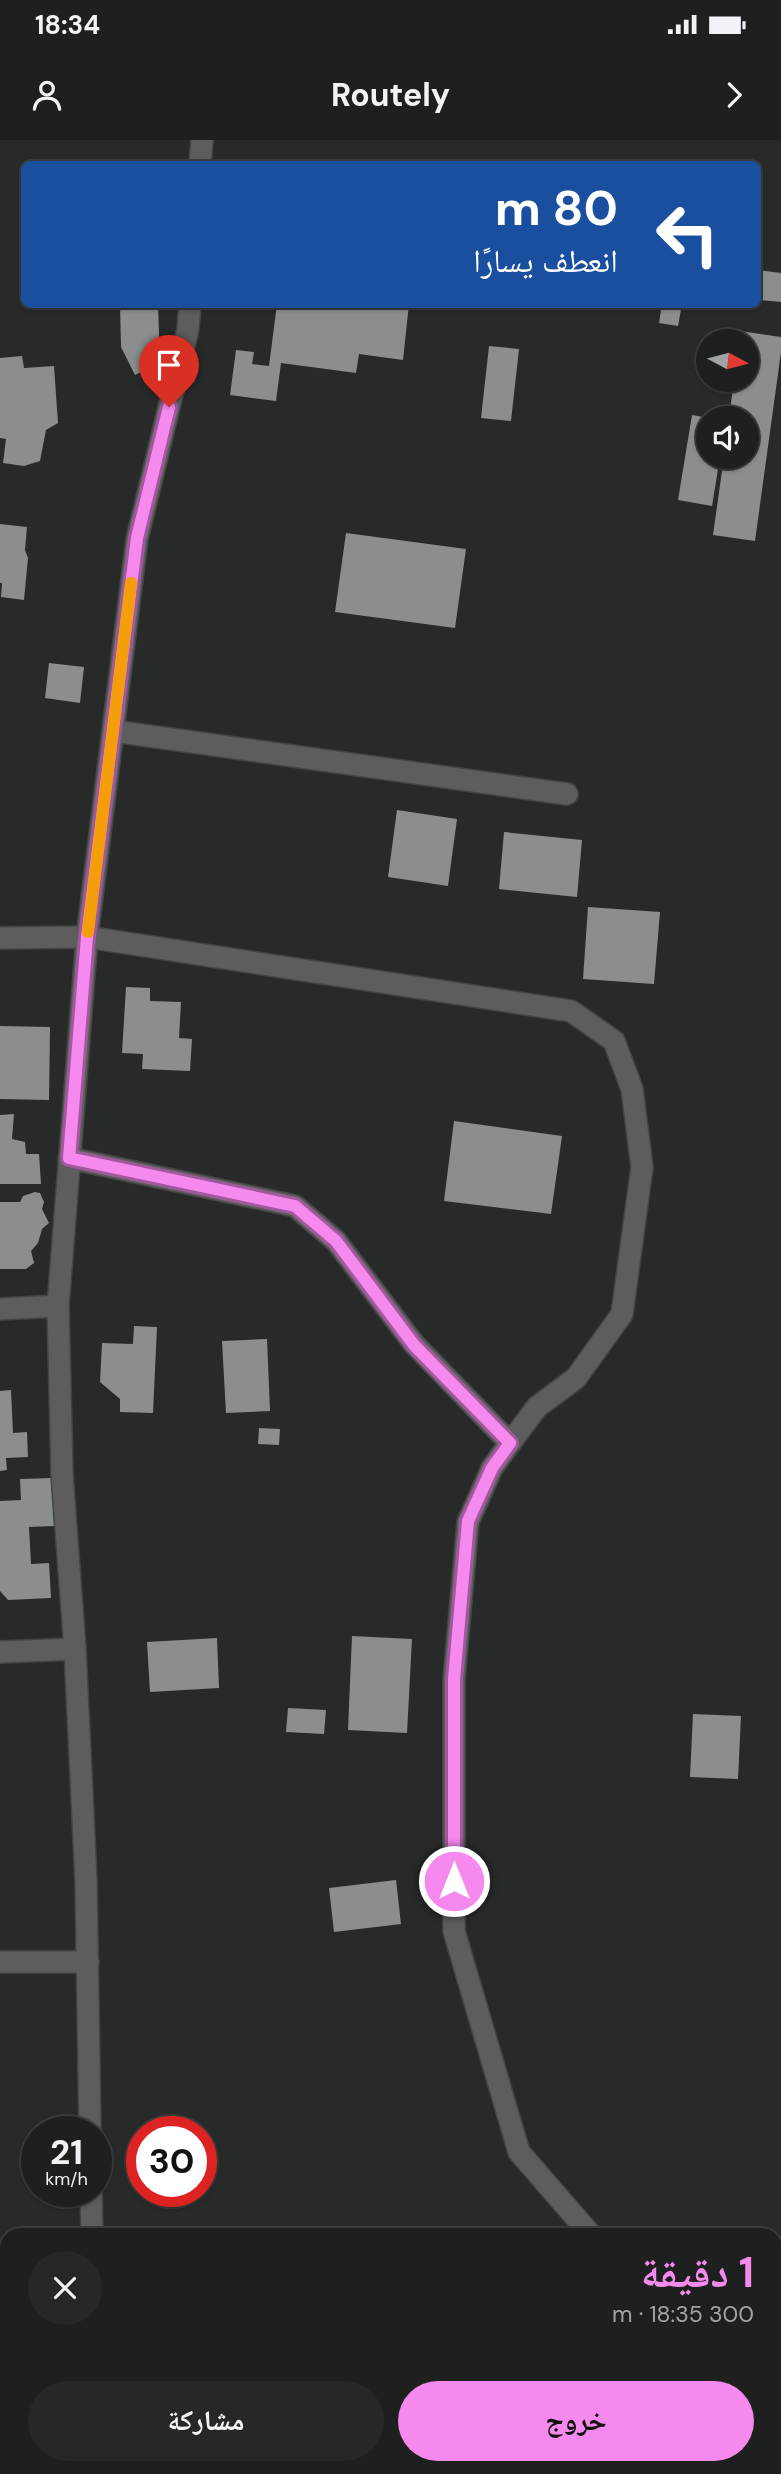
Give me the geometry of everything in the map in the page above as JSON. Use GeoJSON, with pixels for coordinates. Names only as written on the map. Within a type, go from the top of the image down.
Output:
{"type":"FeatureCollection","features":[{"type":"Feature","properties":{"kind":"street"},"geometry":{"type":"LineString","coordinates":[[200,161],[202,140]]}},
{"type":"Feature","properties":{"kind":"street"},"geometry":{"type":"LineString","coordinates":[[90,2116],[86,1880],[75,1649],[61,1474],[58,1306],[87,937],[137,538],[188,329],[190,308]]}},
{"type":"Feature","properties":{"kind":"street"},"geometry":{"type":"LineString","coordinates":[[113,731],[567,794]]}},
{"type":"Feature","properties":{"kind":"street"},"geometry":{"type":"LineString","coordinates":[[0,938],[87,937],[571,1011],[614,1041],[632,1089],[642,1167],[622,1314],[576,1378],[537,1407],[492,1468],[468,1521],[454,1679],[454,1931],[519,2152],[585,2228]]}},
{"type":"Feature","properties":{"kind":"street"},"geometry":{"type":"LineString","coordinates":[[69,1158],[295,1206],[336,1241],[414,1345],[510,1443]]}},
{"type":"Feature","properties":{"kind":"street"},"geometry":{"type":"LineString","coordinates":[[0,1308],[58,1306]]}},
{"type":"Feature","properties":{"kind":"street"},"geometry":{"type":"LineString","coordinates":[[0,1652],[75,1649]]}},
{"type":"Feature","properties":{"kind":"street"},"geometry":{"type":"LineString","coordinates":[[0,1962],[88,1962]]}},
{"type":"Feature","properties":{"kind":"street"},"geometry":{"type":"LineString","coordinates":[[91,2207],[92,2228]]}},
{"type":"Feature","properties":{"kind":"building"},"geometry":{"type":"Polygon","coordinates":[[[761,270],[781,273],[781,302],[761,300],[761,270]]]}},
{"type":"Feature","properties":{"kind":"building"},"geometry":{"type":"Polygon","coordinates":[[[120,308],[158,308],[160,363],[135,375],[121,347],[120,308]]]}},
{"type":"Feature","properties":{"kind":"building"},"geometry":{"type":"Polygon","coordinates":[[[276,308],[409,308],[403,360],[359,354],[356,373],[281,363],[276,401],[230,395],[236,350],[254,352],[252,364],[269,366],[276,308]]]}},
{"type":"Feature","properties":{"kind":"building"},"geometry":{"type":"Polygon","coordinates":[[[661,308],[681,308],[678,326],[659,323],[661,308]]]}},
{"type":"Feature","properties":{"kind":"building"},"geometry":{"type":"Polygon","coordinates":[[[760,334],[781,337],[755,541],[713,535],[722,469],[759,469],[759,406],[731,406],[732,392],[760,392],[760,334]]]}},
{"type":"Feature","properties":{"kind":"building"},"geometry":{"type":"Polygon","coordinates":[[[489,346],[519,349],[511,421],[481,418],[489,346]]]}},
{"type":"Feature","properties":{"kind":"building"},"geometry":{"type":"Polygon","coordinates":[[[22,356],[24,368],[54,366],[58,423],[46,430],[40,461],[24,466],[3,463],[6,439],[0,438],[0,358],[22,356]]]}},
{"type":"Feature","properties":{"kind":"building"},"geometry":{"type":"Polygon","coordinates":[[[692,415],[696,416],[696,469],[718,469],[712,506],[678,500],[692,415]]]}},
{"type":"Feature","properties":{"kind":"building"},"geometry":{"type":"Polygon","coordinates":[[[0,524],[27,527],[25,550],[28,558],[24,600],[1,597],[0,524]]]}},
{"type":"Feature","properties":{"kind":"building"},"geometry":{"type":"Polygon","coordinates":[[[346,533],[466,549],[455,628],[335,612],[346,533]]]}},
{"type":"Feature","properties":{"kind":"building"},"geometry":{"type":"Polygon","coordinates":[[[49,663],[84,667],[80,703],[45,698],[49,663]]]}},
{"type":"Feature","properties":{"kind":"building"},"geometry":{"type":"Polygon","coordinates":[[[397,810],[457,819],[448,886],[388,877],[397,810]]]}},
{"type":"Feature","properties":{"kind":"building"},"geometry":{"type":"Polygon","coordinates":[[[504,832],[582,840],[577,897],[499,889],[504,832]]]}},
{"type":"Feature","properties":{"kind":"building"},"geometry":{"type":"Polygon","coordinates":[[[588,907],[660,912],[654,984],[583,979],[588,907]]]}},
{"type":"Feature","properties":{"kind":"building"},"geometry":{"type":"Polygon","coordinates":[[[126,987],[150,988],[150,1001],[181,1002],[179,1038],[192,1039],[190,1071],[142,1069],[143,1054],[122,1053],[126,987]]]}},
{"type":"Feature","properties":{"kind":"building"},"geometry":{"type":"Polygon","coordinates":[[[0,1026],[50,1027],[49,1100],[0,1099],[0,1026]]]}},
{"type":"Feature","properties":{"kind":"building"},"geometry":{"type":"Polygon","coordinates":[[[14,1114],[12,1139],[25,1142],[26,1154],[39,1154],[41,1184],[0,1184],[0,1115],[14,1114]]]}},
{"type":"Feature","properties":{"kind":"building"},"geometry":{"type":"Polygon","coordinates":[[[454,1121],[562,1136],[551,1214],[444,1201],[454,1121]]]}},
{"type":"Feature","properties":{"kind":"building"},"geometry":{"type":"Polygon","coordinates":[[[40,1193],[44,1202],[42,1209],[49,1223],[42,1229],[38,1243],[31,1251],[34,1263],[26,1269],[0,1269],[0,1202],[20,1202],[23,1196],[40,1193]]]}},
{"type":"Feature","properties":{"kind":"building"},"geometry":{"type":"Polygon","coordinates":[[[134,1326],[157,1327],[153,1413],[120,1412],[120,1399],[100,1382],[102,1343],[133,1344],[134,1326]]]}},
{"type":"Feature","properties":{"kind":"building"},"geometry":{"type":"Polygon","coordinates":[[[267,1339],[270,1411],[226,1413],[222,1341],[267,1339]]]}},
{"type":"Feature","properties":{"kind":"building"},"geometry":{"type":"Polygon","coordinates":[[[11,1390],[13,1433],[27,1432],[28,1457],[6,1458],[7,1470],[0,1471],[0,1391],[11,1390]]]}},
{"type":"Feature","properties":{"kind":"building"},"geometry":{"type":"Polygon","coordinates":[[[259,1428],[280,1429],[279,1445],[258,1444],[259,1428]]]}},
{"type":"Feature","properties":{"kind":"building"},"geometry":{"type":"Polygon","coordinates":[[[52,1478],[54,1526],[29,1527],[31,1564],[49,1563],[51,1598],[8,1600],[0,1591],[0,1501],[21,1500],[20,1479],[52,1478]]]}},
{"type":"Feature","properties":{"kind":"building"},"geometry":{"type":"Polygon","coordinates":[[[352,1636],[412,1639],[407,1733],[348,1730],[352,1636]]]}},
{"type":"Feature","properties":{"kind":"building"},"geometry":{"type":"Polygon","coordinates":[[[217,1638],[219,1688],[150,1692],[147,1642],[217,1638]]]}},
{"type":"Feature","properties":{"kind":"building"},"geometry":{"type":"Polygon","coordinates":[[[288,1708],[326,1710],[324,1734],[286,1732],[288,1708]]]}},
{"type":"Feature","properties":{"kind":"building"},"geometry":{"type":"Polygon","coordinates":[[[693,1714],[741,1716],[738,1779],[690,1777],[693,1714]]]}},
{"type":"Feature","properties":{"kind":"building"},"geometry":{"type":"Polygon","coordinates":[[[396,1880],[401,1924],[334,1932],[329,1888],[396,1880]]]}},
{"type":"Feature","properties":{"kind":"slow traffic"},"geometry":{"type":"LineString","coordinates":[[88,932],[131,583]]}},
{"type":"Feature","properties":{"kind":"route"},"geometry":{"type":"LineString","coordinates":[[169,407],[137,538],[87,937],[69,1158],[295,1206],[336,1241],[414,1345],[510,1443],[492,1468],[468,1521],[454,1679],[454,1881]]}}]}
